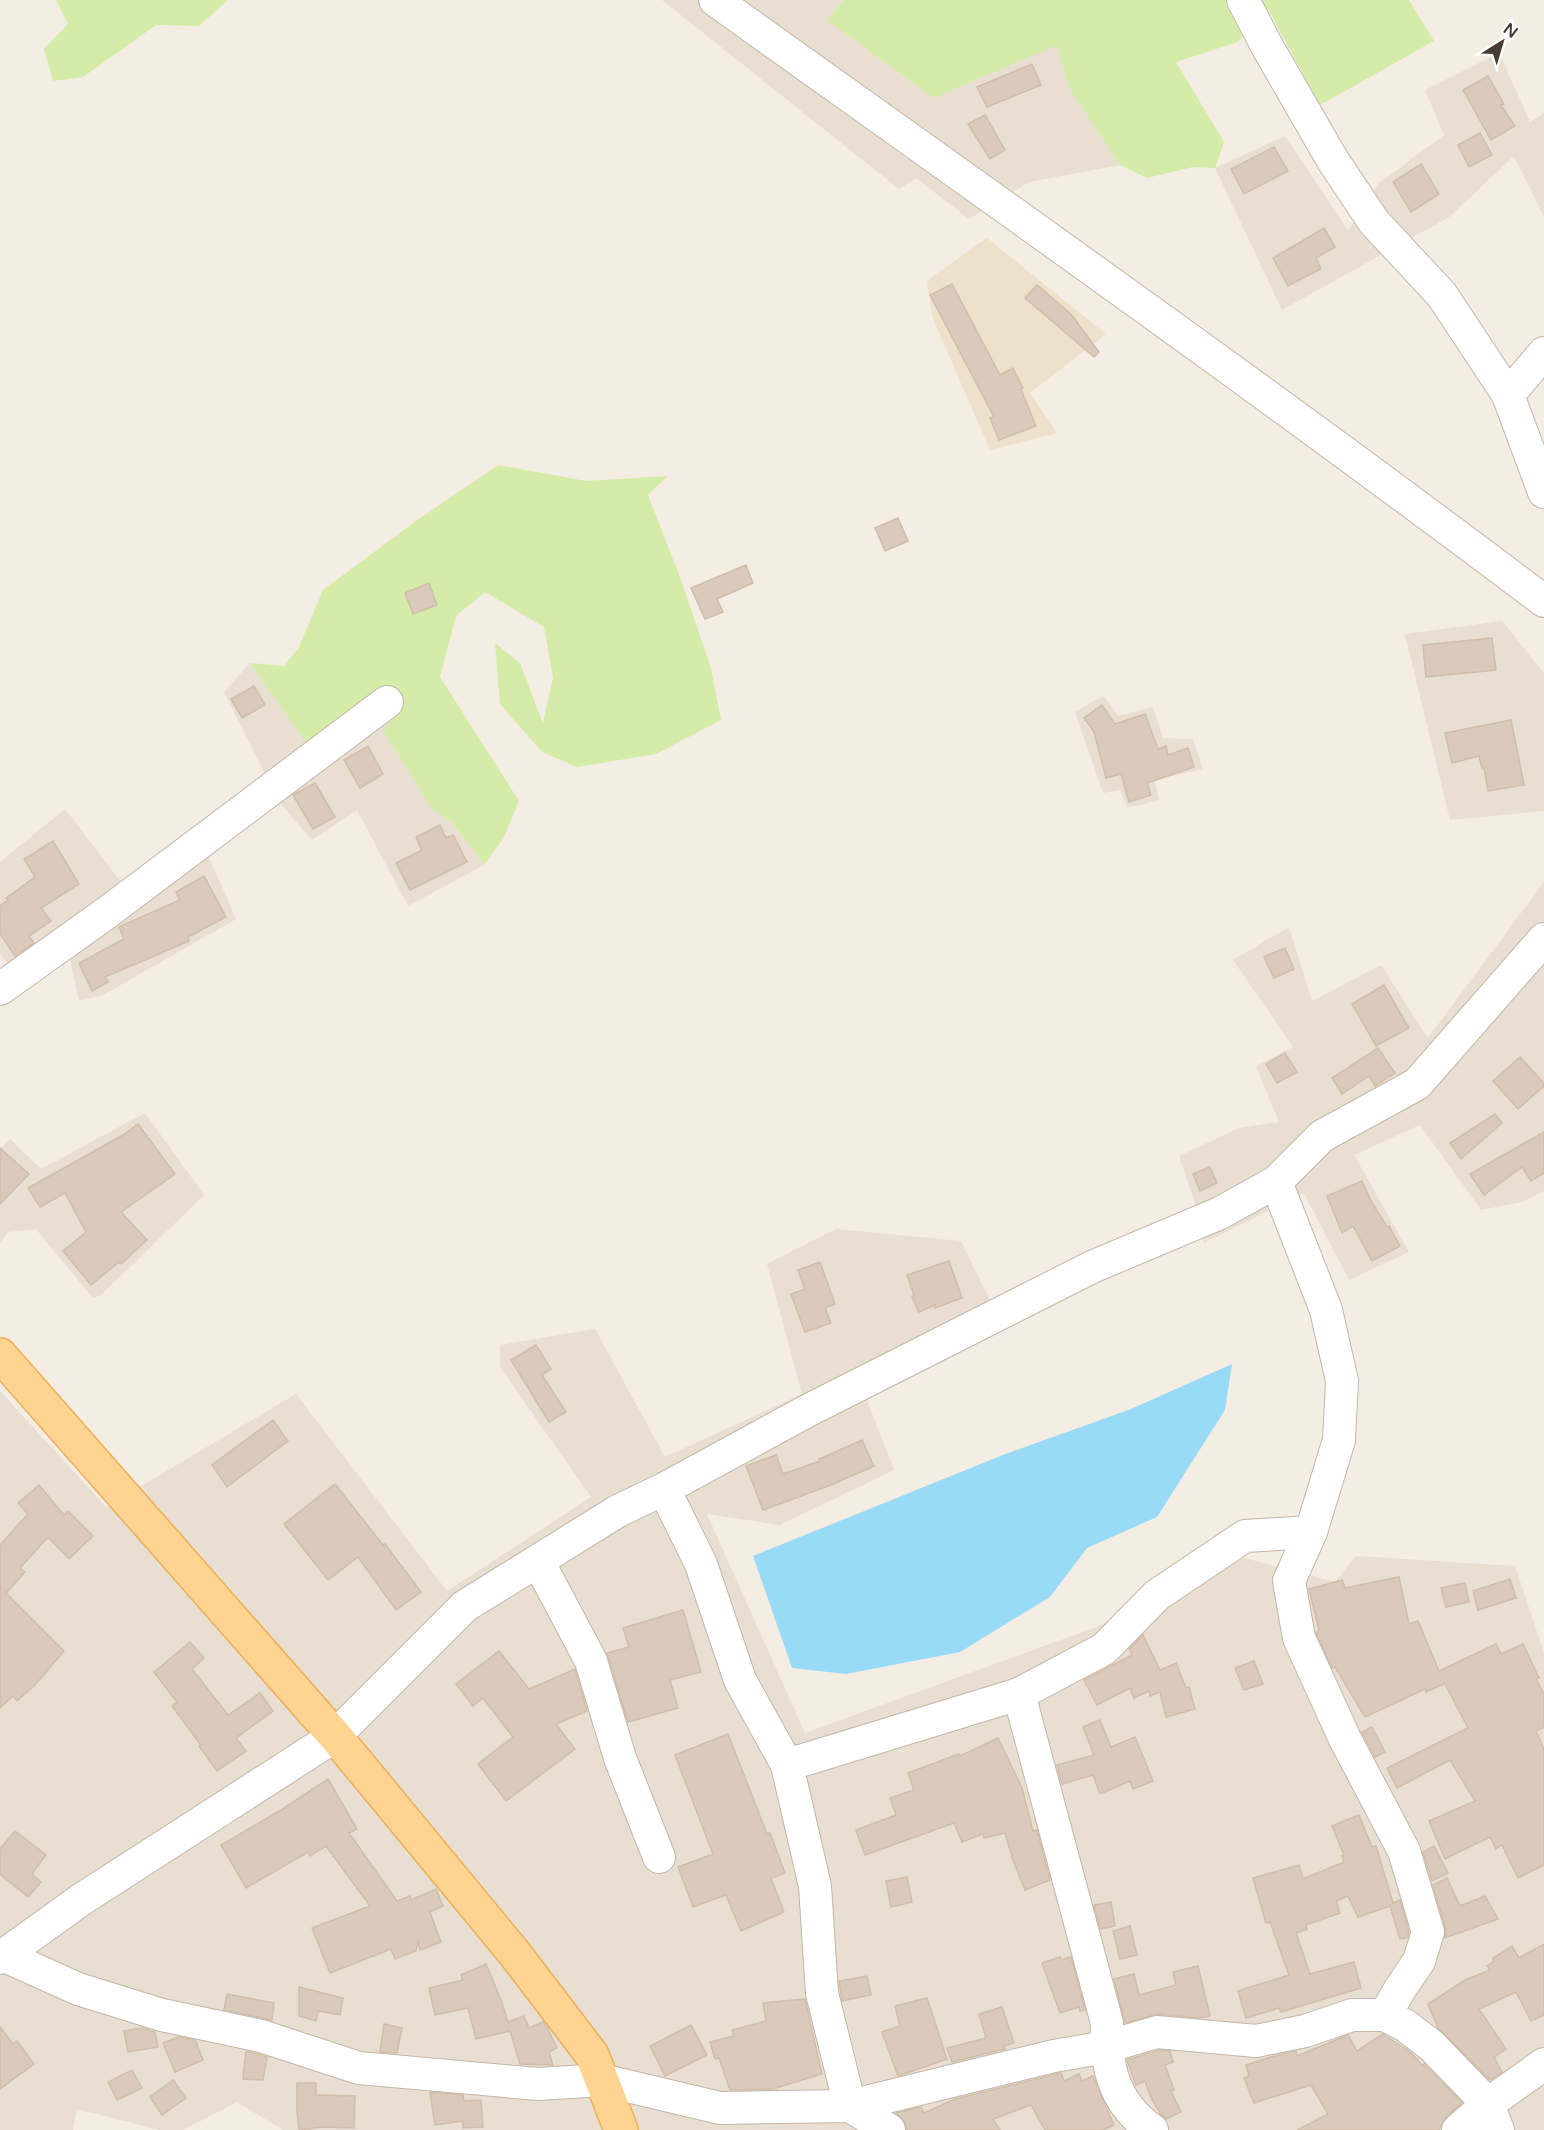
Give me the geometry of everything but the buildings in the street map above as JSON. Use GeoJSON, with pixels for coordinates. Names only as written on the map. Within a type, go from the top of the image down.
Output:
{"type":"FeatureCollection","features":[{"type":"Feature","properties":{"kind":"main road"},"geometry":{"type":"LineString","coordinates":[[0,1355],[335,1736],[522,1964],[591,2055],[621,2130]]}},
{"type":"Feature","properties":{"kind":"street"},"geometry":{"type":"LineString","coordinates":[[715,0],[1013,213],[1428,514],[1544,601]]}},
{"type":"Feature","properties":{"kind":"street"},"geometry":{"type":"LineString","coordinates":[[1243,0],[1332,159],[1374,222],[1442,295],[1508,395],[1544,492]]}},
{"type":"Feature","properties":{"kind":"street"},"geometry":{"type":"LineString","coordinates":[[1508,395],[1544,352]]}},
{"type":"Feature","properties":{"kind":"street"},"geometry":{"type":"LineString","coordinates":[[0,989],[105,914],[387,702]]}},
{"type":"Feature","properties":{"kind":"street"},"geometry":{"type":"LineString","coordinates":[[2,1957],[82,1899],[335,1736],[465,1606],[618,1511],[664,1489],[807,1411],[1092,1268],[1220,1213],[1276,1182],[1322,1136],[1417,1084],[1544,939]]}},
{"type":"Feature","properties":{"kind":"street"},"geometry":{"type":"LineString","coordinates":[[1276,1182],[1326,1310],[1342,1381],[1339,1440],[1311,1532],[1289,1581],[1299,1638],[1345,1739],[1404,1851],[1428,1932],[1419,1961],[1385,2015]]}},
{"type":"Feature","properties":{"kind":"street"},"geometry":{"type":"LineString","coordinates":[[664,1489],[701,1564],[740,1680],[787,1765],[815,1886],[822,1993],[850,2106],[889,2130]]}},
{"type":"Feature","properties":{"kind":"street"},"geometry":{"type":"LineString","coordinates":[[787,1765],[1019,1694],[1104,1649],[1157,1595],[1245,1536],[1311,1532]]}},
{"type":"Feature","properties":{"kind":"street"},"geometry":{"type":"LineString","coordinates":[[538,1561],[591,1661],[620,1758],[659,1857]]}},
{"type":"Feature","properties":{"kind":"street"},"geometry":{"type":"LineString","coordinates":[[1019,1694],[1107,2023],[1106,2047],[1117,2093],[1137,2120],[1152,2130]]}},
{"type":"Feature","properties":{"kind":"street"},"geometry":{"type":"LineString","coordinates":[[2,1957],[78,1989],[162,2015],[261,2036],[359,2068],[538,2084],[602,2080],[720,2108],[850,2106],[1054,2056],[1106,2047],[1157,2032],[1256,2041],[1305,2031],[1352,2014],[1385,2015],[1406,2026],[1432,2046],[1493,2117]]}},
{"type":"Feature","properties":{"kind":"street"},"geometry":{"type":"LineString","coordinates":[[1458,2130],[1493,2117],[1544,2064]]}},
{"type":"Feature","properties":{"kind":"shaded area"},"geometry":{"type":"Polygon","coordinates":[[[662,0],[844,0],[827,20],[933,98],[1058,44],[1068,86],[1120,165],[1029,182],[969,219],[916,178],[899,189],[662,0]]]}},
{"type":"Feature","properties":{"kind":"shaded area"},"geometry":{"type":"Polygon","coordinates":[[[1499,53],[1530,122],[1544,113],[1544,217],[1514,156],[1449,217],[1282,310],[1215,168],[1285,136],[1348,231],[1378,184],[1444,135],[1425,90],[1499,53]]]}},
{"type":"Feature","properties":{"kind":"shaded area"},"geometry":{"type":"Polygon","coordinates":[[[987,238],[1106,334],[1030,393],[1057,433],[990,450],[933,319],[927,283],[929,279],[987,238]]]}},
{"type":"Feature","properties":{"kind":"shaded area"},"geometry":{"type":"Polygon","coordinates":[[[1502,621],[1544,673],[1544,811],[1450,820],[1405,634],[1502,621]]]}},
{"type":"Feature","properties":{"kind":"shaded area"},"geometry":{"type":"Polygon","coordinates":[[[250,663],[308,744],[398,711],[383,730],[432,809],[453,823],[484,865],[408,906],[357,810],[312,840],[277,800],[205,848],[236,919],[103,995],[79,1001],[69,956],[10,967],[0,954],[0,862],[65,809],[121,882],[265,774],[224,692],[250,663]]]}},
{"type":"Feature","properties":{"kind":"shaded area"},"geometry":{"type":"Polygon","coordinates":[[[1103,696],[1119,716],[1153,707],[1163,738],[1193,739],[1203,769],[1155,780],[1159,800],[1128,808],[1120,790],[1103,793],[1075,712],[1103,696]]]}},
{"type":"Feature","properties":{"kind":"shaded area"},"geometry":{"type":"Polygon","coordinates":[[[1544,882],[1544,1191],[1522,1202],[1481,1210],[1420,1125],[1354,1155],[1409,1252],[1349,1280],[1304,1193],[1204,1243],[1195,1203],[1179,1156],[1239,1128],[1279,1122],[1256,1066],[1293,1047],[1233,960],[1289,927],[1312,1001],[1381,965],[1428,1038],[1544,882]]]}},
{"type":"Feature","properties":{"kind":"shaded area"},"geometry":{"type":"Polygon","coordinates":[[[145,1113],[204,1195],[101,1295],[93,1298],[36,1229],[8,1232],[0,1243],[0,1149],[10,1139],[41,1169],[145,1113]]]}},
{"type":"Feature","properties":{"kind":"shaded area"},"geometry":{"type":"Polygon","coordinates":[[[836,1229],[961,1241],[992,1305],[856,1372],[894,1470],[780,1525],[707,1514],[805,1733],[1094,1628],[1245,1558],[1335,1582],[1356,1556],[1515,1566],[1544,1653],[1544,2130],[283,2130],[237,2102],[183,2130],[160,2130],[77,2109],[73,2130],[0,2130],[0,1391],[106,1507],[296,1394],[447,1591],[591,1497],[500,1367],[500,1345],[595,1329],[665,1457],[802,1394],[767,1264],[836,1229]]]}},
{"type":"Feature","properties":{"kind":"green space"},"geometry":{"type":"Polygon","coordinates":[[[56,0],[228,0],[199,26],[156,25],[83,77],[53,81],[44,49],[68,24],[56,0]]]}},
{"type":"Feature","properties":{"kind":"green space"},"geometry":{"type":"Polygon","coordinates":[[[844,0],[1409,0],[1434,41],[1320,105],[1268,9],[1238,42],[1176,62],[1224,142],[1215,168],[1193,167],[1147,178],[1120,165],[1068,86],[1057,45],[933,98],[827,20],[844,0]]]}},
{"type":"Feature","properties":{"kind":"green space"},"geometry":{"type":"Polygon","coordinates":[[[498,465],[586,481],[668,476],[648,495],[681,580],[711,668],[721,720],[656,754],[577,767],[542,752],[500,704],[495,643],[520,663],[543,723],[553,678],[544,627],[485,592],[456,616],[440,677],[519,801],[503,839],[484,865],[453,823],[432,809],[383,730],[398,711],[308,745],[250,663],[284,666],[299,647],[323,590],[413,523],[498,465]]]}},
{"type":"Feature","properties":{"kind":"water"},"geometry":{"type":"Polygon","coordinates":[[[1232,1364],[1225,1410],[1157,1517],[1087,1548],[1050,1597],[960,1652],[846,1674],[792,1668],[753,1556],[1003,1455],[1131,1409],[1232,1364]]]}}]}
